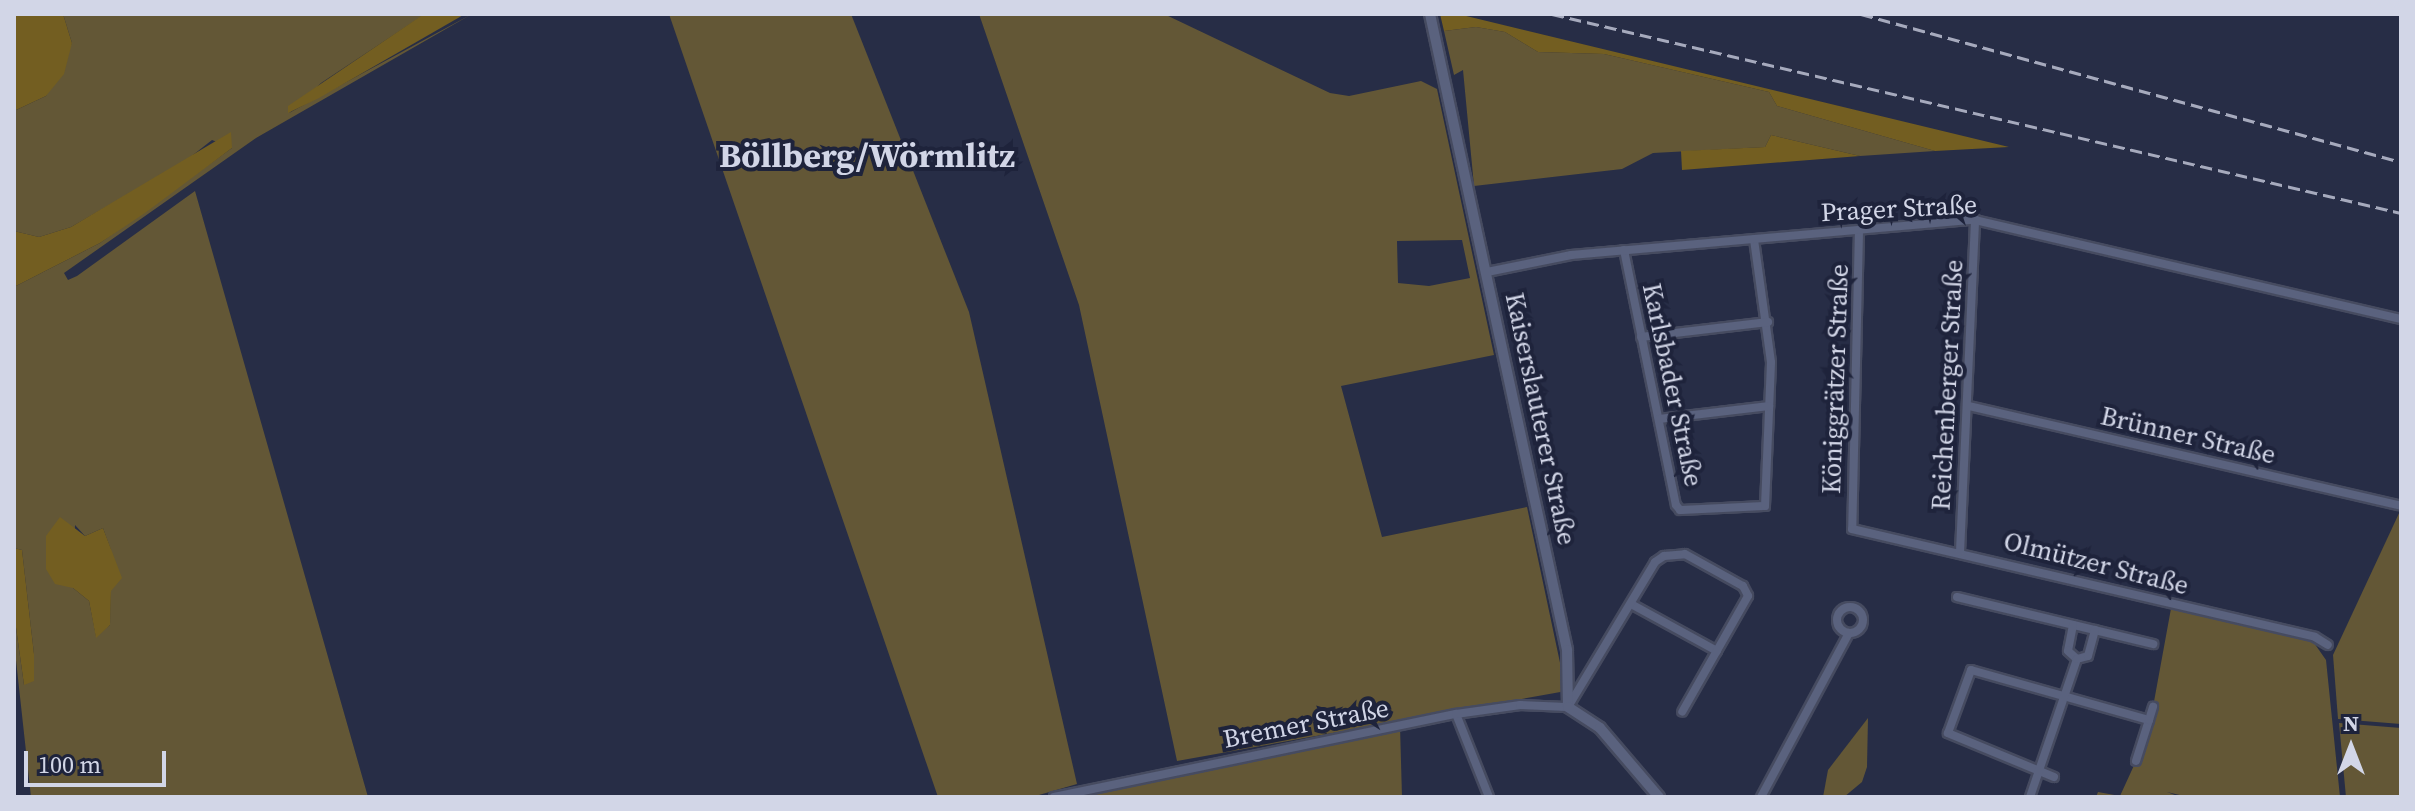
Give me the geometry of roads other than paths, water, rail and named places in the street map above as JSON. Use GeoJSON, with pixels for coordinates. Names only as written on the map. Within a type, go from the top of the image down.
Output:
{"type":"FeatureCollection","features":[{"type":"Feature","properties":{"kind":"street","name":"Kaiserslauterer Straße"},"geometry":{"type":"LineString","coordinates":[[1430,14],[1567,650],[1568,707]]}},
{"type":"Feature","properties":{"kind":"street","name":"Prager Straße"},"geometry":{"type":"LineString","coordinates":[[1487,272],[1624,250],[1975,220],[2401,319]]}},
{"type":"Feature","properties":{"kind":"street","name":"Reichenberger Straße"},"geometry":{"type":"LineString","coordinates":[[1960,552],[1969,406],[1975,220]]}},
{"type":"Feature","properties":{"kind":"street","name":"Königgrätzer Straße"},"geometry":{"type":"LineString","coordinates":[[1852,529],[1859,230]]}},
{"type":"Feature","properties":{"kind":"street","name":"Karlsbader Straße"},"geometry":{"type":"LineString","coordinates":[[1624,250],[1680,510],[1765,506],[1768,322],[1754,239]]}},
{"type":"Feature","properties":{"kind":"street"},"geometry":{"type":"LineString","coordinates":[[1641,337],[1768,322]]}},
{"type":"Feature","properties":{"kind":"street"},"geometry":{"type":"LineString","coordinates":[[1659,419],[1769,406]]}},
{"type":"Feature","properties":{"kind":"street","name":"Brünner Straße"},"geometry":{"type":"LineString","coordinates":[[1969,406],[2399,505]]}},
{"type":"Feature","properties":{"kind":"street","name":"Olmützer Straße"},"geometry":{"type":"LineString","coordinates":[[1852,529],[2315,637],[2328,645]]}},
{"type":"Feature","properties":{"kind":"street"},"geometry":{"type":"LineString","coordinates":[[1659,797],[1600,728],[1568,707],[1655,562],[1664,556],[1691,556],[1746,590],[1717,651],[1682,712]]}},
{"type":"Feature","properties":{"kind":"street"},"geometry":{"type":"LineString","coordinates":[[1957,597],[2153,644]]}},
{"type":"Feature","properties":{"kind":"street"},"geometry":{"type":"LineString","coordinates":[[1631,604],[1717,651]]}},
{"type":"Feature","properties":{"kind":"street"},"geometry":{"type":"LineString","coordinates":[[2073,625],[2068,651],[2077,659]]}},
{"type":"Feature","properties":{"kind":"street"},"geometry":{"type":"LineString","coordinates":[[2077,659],[2088,656],[2095,630]]}},
{"type":"Feature","properties":{"kind":"street"},"geometry":{"type":"LineString","coordinates":[[1761,797],[1849,633]]}},
{"type":"Feature","properties":{"kind":"street"},"geometry":{"type":"LineString","coordinates":[[2030,797],[2042,771],[2077,659]]}},
{"type":"Feature","properties":{"kind":"street"},"geometry":{"type":"LineString","coordinates":[[2054,777],[1948,733],[1971,670],[2149,720]]}},
{"type":"Feature","properties":{"kind":"street","name":"Bremer Straße"},"geometry":{"type":"LineString","coordinates":[[1054,797],[1456,714],[1520,705],[1568,707]]}},
{"type":"Feature","properties":{"kind":"street"},"geometry":{"type":"LineString","coordinates":[[2136,761],[2153,707]]}},
{"type":"Feature","properties":{"kind":"street"},"geometry":{"type":"LineString","coordinates":[[1456,714],[1489,797]]}},
{"type":"Feature","properties":{"kind":"railway"},"geometry":{"type":"LineString","coordinates":[[1552,14],[2401,213]]}},
{"type":"Feature","properties":{"kind":"railway"},"geometry":{"type":"LineString","coordinates":[[1861,14],[2401,162]]}},
{"type":"Feature","properties":{"kind":"district","name":"Böllberg/Wörmlitz"},"geometry":{"type":"Point","coordinates":[867,156]}}]}
